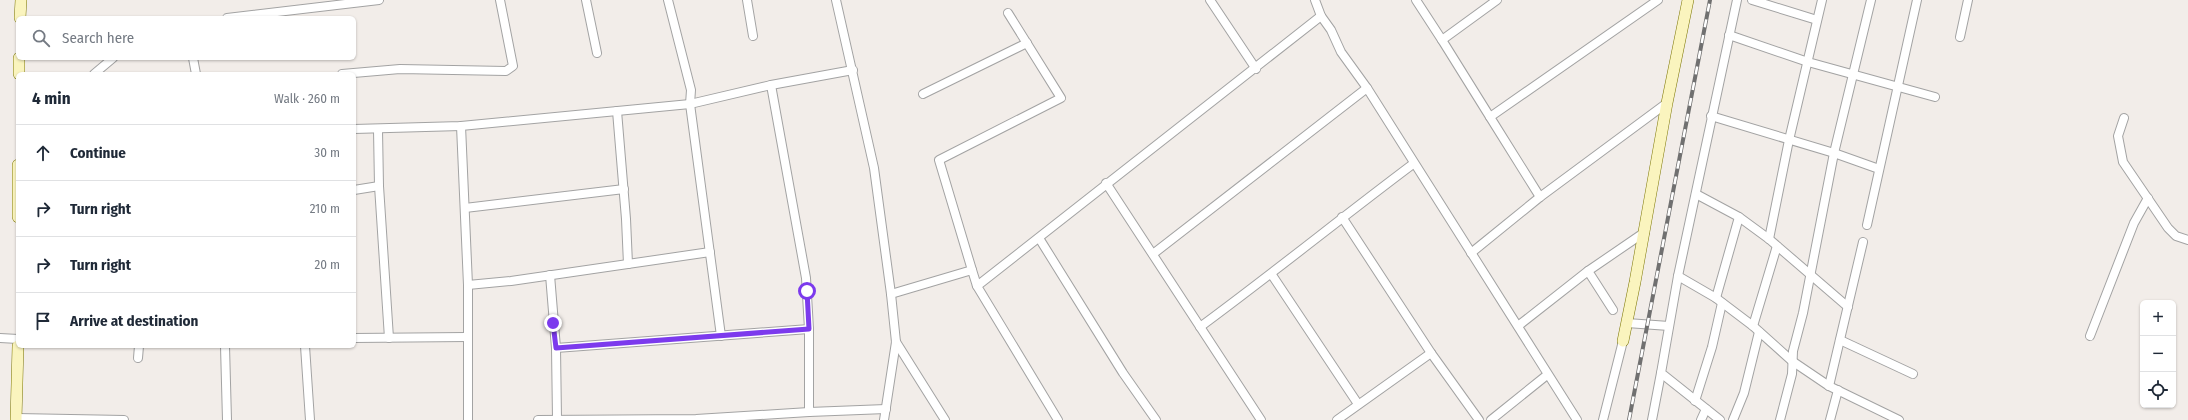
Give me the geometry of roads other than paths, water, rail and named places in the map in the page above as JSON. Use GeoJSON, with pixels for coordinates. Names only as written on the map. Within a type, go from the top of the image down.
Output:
{"type":"FeatureCollection","features":[{"type":"Feature","properties":{"kind":"main road"},"geometry":{"type":"LineString","coordinates":[[20,0],[20,16]]}},
{"type":"Feature","properties":{"kind":"main road"},"geometry":{"type":"LineString","coordinates":[[1623,341],[1645,232],[1667,103],[1688,0]]}},
{"type":"Feature","properties":{"kind":"main road"},"geometry":{"type":"LineString","coordinates":[[19,60],[19,72]]}},
{"type":"Feature","properties":{"kind":"main road"},"geometry":{"type":"LineString","coordinates":[[16,419],[18,348]]}},
{"type":"Feature","properties":{"kind":"street"},"geometry":{"type":"LineString","coordinates":[[240,16],[324,3],[379,0]]}},
{"type":"Feature","properties":{"kind":"street"},"geometry":{"type":"LineString","coordinates":[[356,73],[400,69],[506,71],[512,66],[500,0]]}},
{"type":"Feature","properties":{"kind":"street"},"geometry":{"type":"LineString","coordinates":[[586,0],[597,53]]}},
{"type":"Feature","properties":{"kind":"street"},"geometry":{"type":"LineString","coordinates":[[668,0],[691,90],[690,104],[721,336]]}},
{"type":"Feature","properties":{"kind":"street"},"geometry":{"type":"LineString","coordinates":[[747,0],[753,36]]}},
{"type":"Feature","properties":{"kind":"street"},"geometry":{"type":"LineString","coordinates":[[836,0],[874,168],[891,294],[896,342],[884,420]]}},
{"type":"Feature","properties":{"kind":"street"},"geometry":{"type":"LineString","coordinates":[[1210,0],[1256,69]]}},
{"type":"Feature","properties":{"kind":"street"},"geometry":{"type":"LineString","coordinates":[[1315,0],[1321,16],[1331,30],[1341,52],[1367,88],[1413,164],[1577,420]]}},
{"type":"Feature","properties":{"kind":"street"},"geometry":{"type":"LineString","coordinates":[[1416,0],[1540,197]]}},
{"type":"Feature","properties":{"kind":"street"},"geometry":{"type":"LineString","coordinates":[[1442,40],[1497,0]]}},
{"type":"Feature","properties":{"kind":"street"},"geometry":{"type":"LineString","coordinates":[[1490,117],[1658,0]]}},
{"type":"Feature","properties":{"kind":"street"},"geometry":{"type":"LineString","coordinates":[[1652,420],[1678,276],[1737,0]]}},
{"type":"Feature","properties":{"kind":"street"},"geometry":{"type":"LineString","coordinates":[[1752,0],[1817,20]]}},
{"type":"Feature","properties":{"kind":"street"},"geometry":{"type":"LineString","coordinates":[[1769,239],[1789,140],[1822,0]]}},
{"type":"Feature","properties":{"kind":"street"},"geometry":{"type":"LineString","coordinates":[[1780,420],[1792,374],[1792,361],[1834,153],[1871,0]]}},
{"type":"Feature","properties":{"kind":"street"},"geometry":{"type":"LineString","coordinates":[[1867,225],[1896,86],[1917,0]]}},
{"type":"Feature","properties":{"kind":"street"},"geometry":{"type":"LineString","coordinates":[[1960,37],[1968,0]]}},
{"type":"Feature","properties":{"kind":"street"},"geometry":{"type":"LineString","coordinates":[[1008,13],[1061,98],[939,160],[977,286],[1058,420]]}},
{"type":"Feature","properties":{"kind":"street"},"geometry":{"type":"LineString","coordinates":[[977,286],[1040,238],[1106,184],[1256,69],[1321,16]]}},
{"type":"Feature","properties":{"kind":"street"},"geometry":{"type":"LineString","coordinates":[[1730,35],[1808,62],[1935,97]]}},
{"type":"Feature","properties":{"kind":"street"},"geometry":{"type":"LineString","coordinates":[[923,94],[1027,43]]}},
{"type":"Feature","properties":{"kind":"street"},"geometry":{"type":"LineString","coordinates":[[96,72],[111,60]]}},
{"type":"Feature","properties":{"kind":"street"},"geometry":{"type":"LineString","coordinates":[[193,60],[196,72]]}},
{"type":"Feature","properties":{"kind":"street"},"geometry":{"type":"LineString","coordinates":[[356,129],[378,130],[461,126],[690,104],[771,85],[853,70]]}},
{"type":"Feature","properties":{"kind":"street"},"geometry":{"type":"LineString","coordinates":[[771,85],[806,278],[809,329],[809,412]]}},
{"type":"Feature","properties":{"kind":"street"},"geometry":{"type":"LineString","coordinates":[[1153,254],[1367,88]]}},
{"type":"Feature","properties":{"kind":"street"},"geometry":{"type":"LineString","coordinates":[[1471,253],[1540,197],[1667,103]]}},
{"type":"Feature","properties":{"kind":"street"},"geometry":{"type":"LineString","coordinates":[[617,111],[624,189],[628,264]]}},
{"type":"Feature","properties":{"kind":"street"},"geometry":{"type":"LineString","coordinates":[[1712,116],[1834,153],[1879,170]]}},
{"type":"Feature","properties":{"kind":"street"},"geometry":{"type":"LineString","coordinates":[[2124,118],[2118,136],[2123,162],[2176,236],[2188,240]]}},
{"type":"Feature","properties":{"kind":"street"},"geometry":{"type":"LineString","coordinates":[[461,126],[468,285],[468,420]]}},
{"type":"Feature","properties":{"kind":"street"},"geometry":{"type":"LineString","coordinates":[[378,130],[379,186],[389,338]]}},
{"type":"Feature","properties":{"kind":"street"},"geometry":{"type":"LineString","coordinates":[[1200,327],[1272,275],[1342,217],[1413,164]]}},
{"type":"Feature","properties":{"kind":"street"},"geometry":{"type":"LineString","coordinates":[[1106,184],[1262,420]]}},
{"type":"Feature","properties":{"kind":"street"},"geometry":{"type":"LineString","coordinates":[[356,190],[379,186]]}},
{"type":"Feature","properties":{"kind":"street"},"geometry":{"type":"LineString","coordinates":[[465,208],[624,189]]}},
{"type":"Feature","properties":{"kind":"street"},"geometry":{"type":"LineString","coordinates":[[1696,194],[1739,217],[1769,239],[1810,276],[1848,307]]}},
{"type":"Feature","properties":{"kind":"street"},"geometry":{"type":"LineString","coordinates":[[2090,336],[2134,223],[2148,198]]}},
{"type":"Feature","properties":{"kind":"street"},"geometry":{"type":"LineString","coordinates":[[1342,217],[1432,353],[1479,420]]}},
{"type":"Feature","properties":{"kind":"street"},"geometry":{"type":"LineString","coordinates":[[1695,401],[1712,347],[1719,301],[1739,217]]}},
{"type":"Feature","properties":{"kind":"street"},"geometry":{"type":"LineString","coordinates":[[1518,326],[1588,271],[1645,232]]}},
{"type":"Feature","properties":{"kind":"street"},"geometry":{"type":"LineString","coordinates":[[1040,238],[1123,373],[1156,420]]}},
{"type":"Feature","properties":{"kind":"street"},"geometry":{"type":"LineString","coordinates":[[1829,386],[1863,242]]}},
{"type":"Feature","properties":{"kind":"street"},"geometry":{"type":"LineString","coordinates":[[1733,420],[1744,393],[1756,329],[1776,246]]}},
{"type":"Feature","properties":{"kind":"street"},"geometry":{"type":"LineString","coordinates":[[468,285],[710,252]]}},
{"type":"Feature","properties":{"kind":"street"},"geometry":{"type":"LineString","coordinates":[[891,294],[972,270]]}},
{"type":"Feature","properties":{"kind":"street"},"geometry":{"type":"LineString","coordinates":[[1588,271],[1613,310]]}},
{"type":"Feature","properties":{"kind":"street"},"geometry":{"type":"LineString","coordinates":[[550,275],[556,348],[557,419]]}},
{"type":"Feature","properties":{"kind":"street"},"geometry":{"type":"LineString","coordinates":[[1272,275],[1358,404]]}},
{"type":"Feature","properties":{"kind":"street"},"geometry":{"type":"LineString","coordinates":[[1678,276],[1719,301],[1756,329],[1792,361],[1829,386],[1899,420]]}},
{"type":"Feature","properties":{"kind":"street"},"geometry":{"type":"LineString","coordinates":[[1627,323],[1669,326]]}},
{"type":"Feature","properties":{"kind":"street"},"geometry":{"type":"LineString","coordinates":[[556,348],[809,329]]}},
{"type":"Feature","properties":{"kind":"street"},"geometry":{"type":"LineString","coordinates":[[356,338],[468,337]]}},
{"type":"Feature","properties":{"kind":"street"},"geometry":{"type":"LineString","coordinates":[[0,338],[16,339]]}},
{"type":"Feature","properties":{"kind":"street"},"geometry":{"type":"LineString","coordinates":[[1840,340],[1913,374]]}},
{"type":"Feature","properties":{"kind":"street"},"geometry":{"type":"LineString","coordinates":[[1603,420],[1623,341]]}},
{"type":"Feature","properties":{"kind":"street"},"geometry":{"type":"LineString","coordinates":[[896,342],[944,420]]}},
{"type":"Feature","properties":{"kind":"street"},"geometry":{"type":"LineString","coordinates":[[138,358],[139,348]]}},
{"type":"Feature","properties":{"kind":"street"},"geometry":{"type":"LineString","coordinates":[[226,348],[227,420]]}},
{"type":"Feature","properties":{"kind":"street"},"geometry":{"type":"LineString","coordinates":[[305,348],[310,420]]}},
{"type":"Feature","properties":{"kind":"street"},"geometry":{"type":"LineString","coordinates":[[1337,420],[1432,353]]}},
{"type":"Feature","properties":{"kind":"street"},"geometry":{"type":"LineString","coordinates":[[1661,373],[1720,420]]}},
{"type":"Feature","properties":{"kind":"street"},"geometry":{"type":"LineString","coordinates":[[1491,420],[1547,375]]}},
{"type":"Feature","properties":{"kind":"street"},"geometry":{"type":"LineString","coordinates":[[1830,420],[1838,390]]}},
{"type":"Feature","properties":{"kind":"street"},"geometry":{"type":"LineString","coordinates":[[538,420],[696,420],[809,412],[886,409]]}},
{"type":"Feature","properties":{"kind":"street"},"geometry":{"type":"LineString","coordinates":[[1701,420],[1706,409]]}},
{"type":"Feature","properties":{"kind":"street"},"geometry":{"type":"LineString","coordinates":[[16,419],[124,420]]}},
{"type":"Feature","properties":{"kind":"railway"},"geometry":{"type":"LineString","coordinates":[[1629,420],[1710,0]]}}]}
